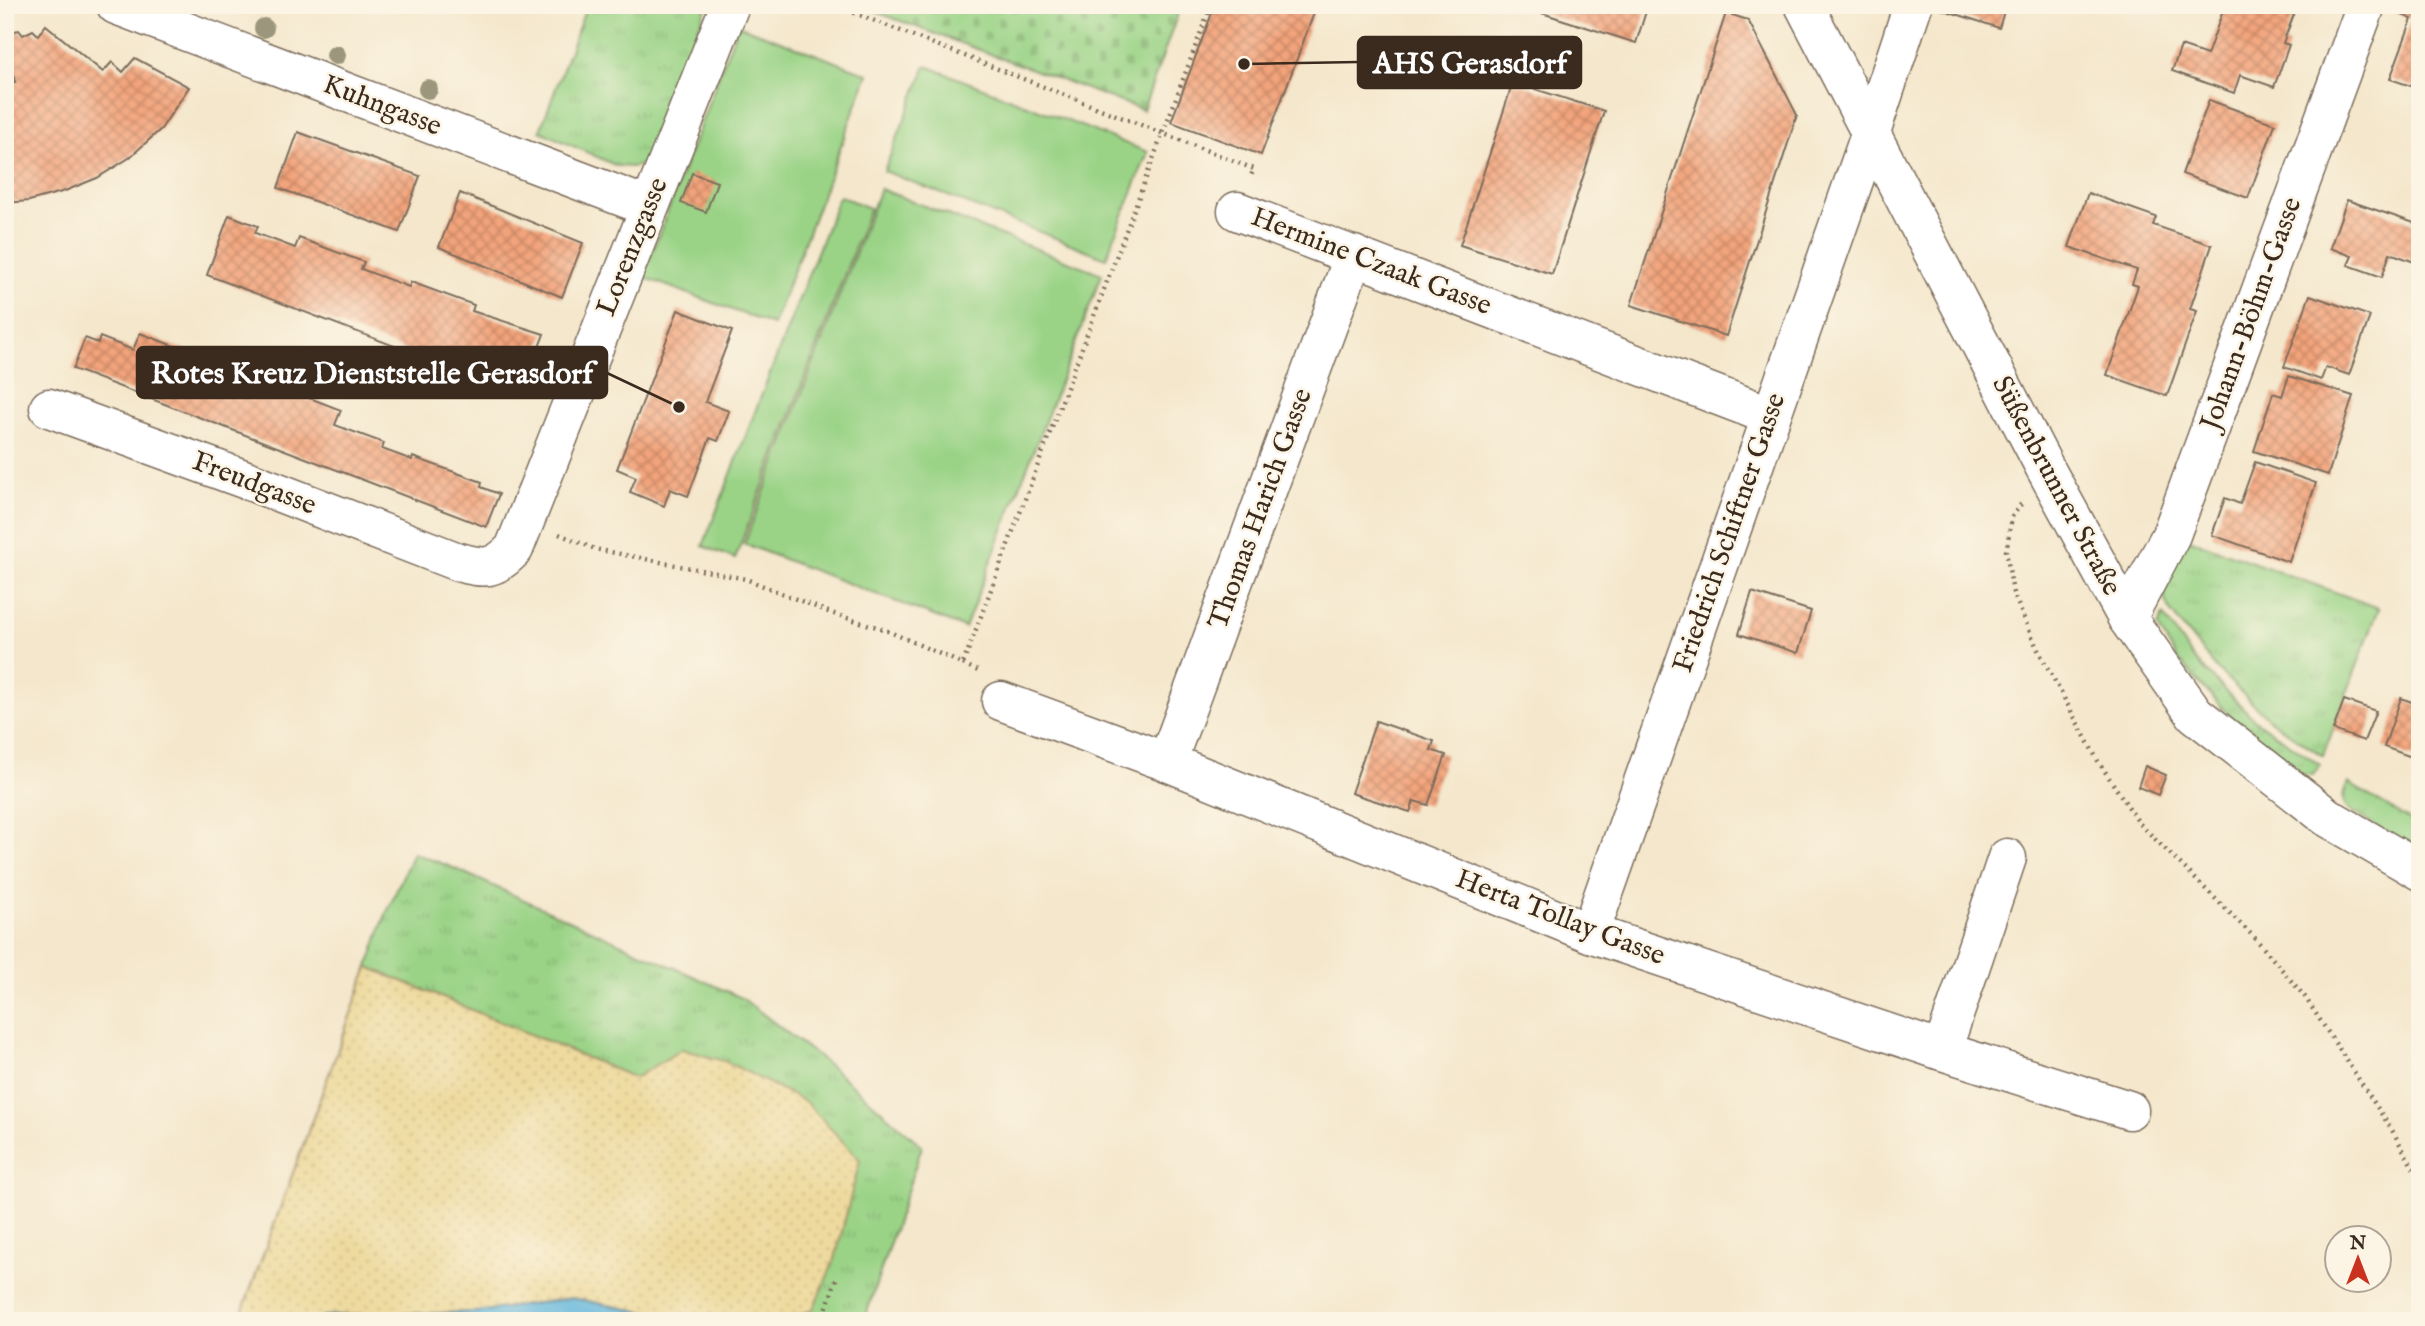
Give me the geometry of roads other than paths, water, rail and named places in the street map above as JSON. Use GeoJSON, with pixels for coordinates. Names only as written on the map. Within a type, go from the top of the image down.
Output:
{"type":"FeatureCollection","features":[{"type":"Feature","properties":{"kind":"street","name":"Kuhngasse"},"geometry":{"type":"LineString","coordinates":[[116,5],[649,207]]}},
{"type":"Feature","properties":{"kind":"street","name":"Lorenzgasse"},"geometry":{"type":"LineString","coordinates":[[458,562],[480,568],[498,565],[513,549],[730,5]]}},
{"type":"Feature","properties":{"kind":"street","name":"Süßenbrunner Straße"},"geometry":{"type":"LineString","coordinates":[[1804,5],[2045,468],[2127,618],[2195,714],[2327,817],[2420,871]]}},
{"type":"Feature","properties":{"kind":"street","name":"Friedrich Schiftner Gasse"},"geometry":{"type":"LineString","coordinates":[[1590,933],[1913,5]]}},
{"type":"Feature","properties":{"kind":"street","name":"Johann-Böhm-Gasse"},"geometry":{"type":"LineString","coordinates":[[2127,618],[2171,535],[2366,5]]}},
{"type":"Feature","properties":{"kind":"street","name":"Hermine Czaak Gasse"},"geometry":{"type":"LineString","coordinates":[[1237,211],[1771,416]]}},
{"type":"Feature","properties":{"kind":"street","name":"Thomas Harich Gasse"},"geometry":{"type":"LineString","coordinates":[[1167,762],[1354,255]]}},
{"type":"Feature","properties":{"kind":"street","name":"Freudgasse"},"geometry":{"type":"LineString","coordinates":[[49,408],[252,482],[458,562]]}},
{"type":"Feature","properties":{"kind":"street","name":"Herta Tollay Gasse"},"geometry":{"type":"LineString","coordinates":[[1001,701],[1167,762],[1590,933],[1942,1051],[2129,1110]]}},
{"type":"Feature","properties":{"kind":"street"},"geometry":{"type":"LineString","coordinates":[[1942,1051],[2007,858]]}},
{"type":"Feature","properties":{"kind":"water"},"geometry":{"type":"Polygon","coordinates":[[[572,1298],[690,1321],[321,1321],[323,1316],[477,1312],[572,1298]]]}},
{"type":"Feature","properties":{"kind":"place","name":"AHS Gerasdorf"},"geometry":{"type":"Point","coordinates":[1244,64]}},
{"type":"Feature","properties":{"kind":"place","name":"Rotes Kreuz Dienststelle Gerasdorf"},"geometry":{"type":"Point","coordinates":[679,407]}}]}
